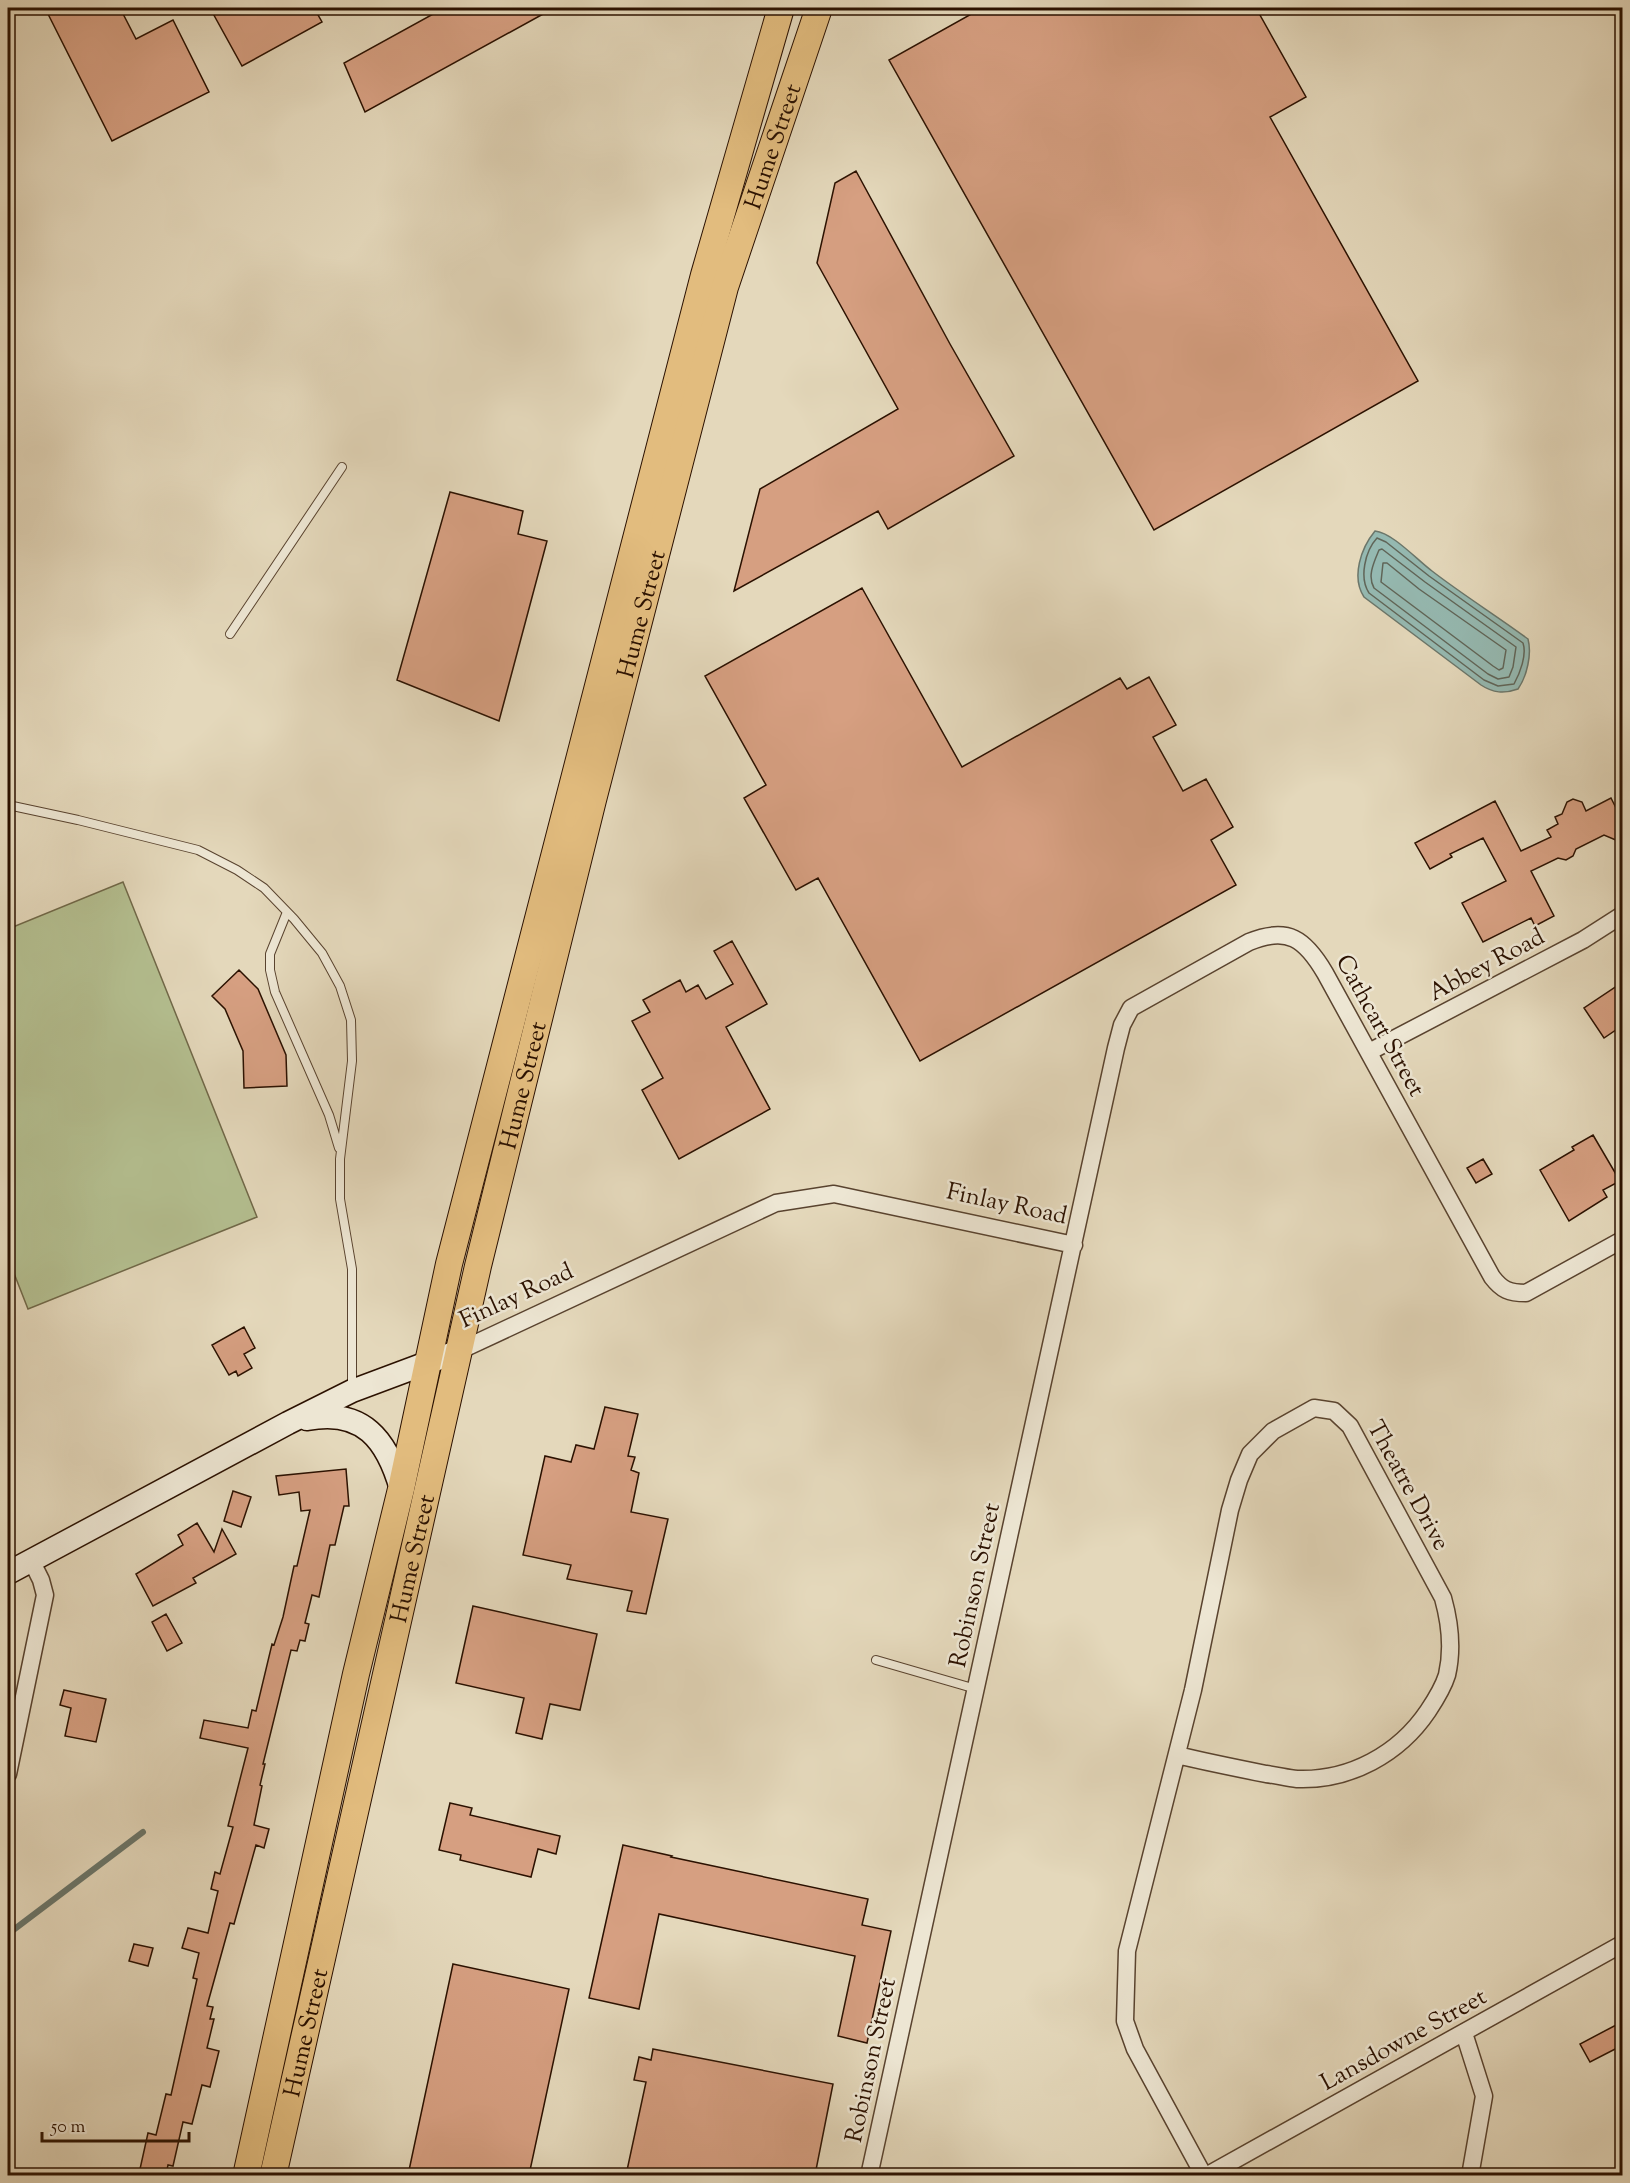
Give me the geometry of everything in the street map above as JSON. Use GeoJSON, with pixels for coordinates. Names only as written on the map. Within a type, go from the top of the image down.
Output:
{"type":"FeatureCollection","features":[{"type":"Feature","properties":{"kind":"main road","name":"Hume Street"},"geometry":{"type":"LineString","coordinates":[[246,2175],[356,1674],[401,1489],[452,1252],[704,275],[781,8]]}},
{"type":"Feature","properties":{"kind":"main road","name":"Hume Street"},"geometry":{"type":"LineString","coordinates":[[273,2175],[478,1266],[593,800],[725,287],[819,8]]}},
{"type":"Feature","properties":{"kind":"street","name":"Abbey Road"},"geometry":{"type":"LineString","coordinates":[[1369,1052],[1583,940],[1623,915]]}},
{"type":"Feature","properties":{"kind":"street","name":"Cathcart Street"},"geometry":{"type":"LineString","coordinates":[[1131,1008],[1249,942],[1266,935],[1285,935],[1301,943],[1315,956],[1492,1277],[1501,1288],[1513,1293],[1526,1293],[1623,1240]]}},
{"type":"Feature","properties":{"kind":"street","name":"Robinson Street"},"geometry":{"type":"LineString","coordinates":[[869,2175],[1116,1048],[1122,1025],[1131,1008]]}},
{"type":"Feature","properties":{"kind":"street","name":"Finlay Road"},"geometry":{"type":"LineString","coordinates":[[8,1573],[352,1391],[459,1352],[776,1203],[834,1194],[1074,1245]]}},
{"type":"Feature","properties":{"kind":"street","name":"Theatre Drive"},"geometry":{"type":"LineString","coordinates":[[1177,1755],[1219,1766],[1297,1779],[1328,1777],[1368,1764],[1393,1750],[1414,1731],[1440,1693],[1447,1674],[1450,1651],[1449,1621],[1443,1598],[1350,1426],[1334,1412],[1314,1408],[1273,1431],[1250,1454],[1239,1480],[1230,1510],[1193,1690],[1127,1951],[1125,2021],[1135,2049],[1205,2175]]}},
{"type":"Feature","properties":{"kind":"street"},"geometry":{"type":"LineString","coordinates":[[288,1423],[336,1417],[354,1422],[369,1431],[381,1444],[393,1463],[401,1489]]}},
{"type":"Feature","properties":{"kind":"street"},"geometry":{"type":"LineString","coordinates":[[8,1774],[45,1595],[41,1580],[31,1560]]}},
{"type":"Feature","properties":{"kind":"street","name":"Lansdowne Street"},"geometry":{"type":"LineString","coordinates":[[1205,2175],[1623,1944]]}},
{"type":"Feature","properties":{"kind":"street"},"geometry":{"type":"LineString","coordinates":[[1464,2033],[1484,2096],[1470,2175]]}},
{"type":"Feature","properties":{"kind":"lane"},"geometry":{"type":"LineString","coordinates":[[230,634],[342,467]]}},
{"type":"Feature","properties":{"kind":"lane"},"geometry":{"type":"LineString","coordinates":[[8,805],[198,850],[237,870],[264,888],[322,952],[340,986],[351,1020],[352,1062],[341,1154],[340,1199],[352,1269],[352,1391]]}},
{"type":"Feature","properties":{"kind":"lane"},"geometry":{"type":"LineString","coordinates":[[287,912],[270,954],[270,970],[275,992],[329,1115],[341,1154]]}},
{"type":"Feature","properties":{"kind":"lane"},"geometry":{"type":"LineString","coordinates":[[876,1660],[976,1689]]}},
{"type":"Feature","properties":{"kind":"green space"},"geometry":{"type":"Polygon","coordinates":[[[123,882],[257,1217],[28,1309],[8,1258],[8,929],[123,882]]]}},
{"type":"Feature","properties":{"kind":"water"},"geometry":{"type":"Polygon","coordinates":[[[1375,531],[1397,542],[1444,580],[1528,639],[1528,665],[1518,689],[1499,692],[1485,688],[1364,597],[1358,581],[1359,563],[1375,531]]]}},
{"type":"Feature","properties":{"kind":"building"},"geometry":{"type":"Polygon","coordinates":[[[45,8],[120,8],[136,39],[173,20],[209,92],[112,141],[45,8]]]}},
{"type":"Feature","properties":{"kind":"building"},"geometry":{"type":"Polygon","coordinates":[[[210,8],[314,8],[322,22],[242,66],[210,8]]]}},
{"type":"Feature","properties":{"kind":"building"},"geometry":{"type":"Polygon","coordinates":[[[444,8],[554,8],[365,112],[344,63],[444,8]]]}},
{"type":"Feature","properties":{"kind":"building"},"geometry":{"type":"Polygon","coordinates":[[[982,8],[1256,8],[1306,97],[1270,117],[1418,381],[1154,530],[889,60],[982,8]]]}},
{"type":"Feature","properties":{"kind":"building"},"geometry":{"type":"Polygon","coordinates":[[[856,171],[1014,456],[888,529],[878,511],[734,591],[760,489],[898,409],[817,263],[835,183],[856,171]]]}},
{"type":"Feature","properties":{"kind":"building"},"geometry":{"type":"Polygon","coordinates":[[[450,492],[523,511],[518,534],[547,541],[499,721],[397,680],[450,492]]]}},
{"type":"Feature","properties":{"kind":"building"},"geometry":{"type":"Polygon","coordinates":[[[862,588],[962,767],[1120,678],[1127,689],[1149,677],[1176,725],[1153,737],[1183,791],[1206,779],[1233,827],[1211,840],[1236,885],[920,1061],[818,878],[796,890],[744,798],[766,785],[705,676],[862,588]]]}},
{"type":"Feature","properties":{"kind":"building"},"geometry":{"type":"Polygon","coordinates":[[[1611,798],[1623,822],[1623,843],[1604,835],[1576,849],[1573,856],[1566,860],[1558,858],[1531,871],[1554,916],[1535,926],[1531,918],[1483,942],[1462,903],[1506,881],[1483,838],[1450,854],[1452,857],[1430,869],[1415,843],[1495,801],[1521,851],[1551,837],[1547,830],[1558,824],[1555,817],[1562,814],[1567,802],[1573,799],[1582,802],[1586,811],[1611,798]]]}},
{"type":"Feature","properties":{"kind":"building"},"geometry":{"type":"Polygon","coordinates":[[[732,941],[767,1004],[726,1027],[770,1109],[679,1159],[642,1090],[663,1078],[632,1021],[650,1012],[643,1000],[680,980],[686,992],[698,985],[706,999],[733,984],[714,951],[732,941]]]}},
{"type":"Feature","properties":{"kind":"building"},"geometry":{"type":"Polygon","coordinates":[[[239,970],[258,989],[286,1055],[287,1086],[244,1088],[243,1051],[225,1009],[212,996],[239,970]]]}},
{"type":"Feature","properties":{"kind":"building"},"geometry":{"type":"Polygon","coordinates":[[[1623,982],[1623,1025],[1604,1038],[1584,1008],[1623,982]]]}},
{"type":"Feature","properties":{"kind":"building"},"geometry":{"type":"Polygon","coordinates":[[[1593,1135],[1620,1181],[1603,1190],[1607,1197],[1569,1221],[1540,1170],[1574,1150],[1572,1147],[1593,1135]]]}},
{"type":"Feature","properties":{"kind":"building"},"geometry":{"type":"Polygon","coordinates":[[[1483,1159],[1492,1174],[1476,1183],[1467,1168],[1483,1159]]]}},
{"type":"Feature","properties":{"kind":"building"},"geometry":{"type":"Polygon","coordinates":[[[244,1327],[255,1348],[244,1354],[252,1368],[238,1376],[236,1371],[229,1375],[212,1345],[244,1327]]]}},
{"type":"Feature","properties":{"kind":"building"},"geometry":{"type":"Polygon","coordinates":[[[605,1407],[638,1414],[628,1456],[635,1457],[631,1470],[639,1473],[631,1512],[668,1519],[646,1614],[627,1611],[632,1591],[567,1579],[571,1565],[523,1555],[545,1456],[571,1462],[576,1445],[594,1449],[605,1407]]]}},
{"type":"Feature","properties":{"kind":"building"},"geometry":{"type":"Polygon","coordinates":[[[346,1469],[349,1506],[344,1506],[335,1545],[330,1545],[319,1597],[312,1595],[305,1623],[309,1624],[305,1641],[300,1640],[297,1651],[291,1650],[263,1764],[265,1764],[260,1785],[262,1786],[254,1825],[269,1829],[264,1848],[256,1845],[234,1924],[230,1923],[207,2006],[213,2007],[210,2019],[214,2019],[207,2048],[219,2051],[210,2087],[202,2085],[192,2124],[183,2122],[173,2166],[168,2165],[166,2175],[140,2169],[148,2133],[156,2135],[166,2094],[171,2095],[197,1979],[193,1978],[199,1953],[182,1948],[188,1928],[208,1933],[218,1891],[211,1889],[215,1872],[220,1874],[233,1827],[228,1826],[248,1748],[200,1738],[204,1720],[248,1728],[252,1710],[256,1711],[272,1644],[274,1645],[283,1617],[294,1566],[297,1566],[310,1510],[301,1511],[299,1492],[279,1495],[276,1476],[346,1469]]]}},
{"type":"Feature","properties":{"kind":"building"},"geometry":{"type":"Polygon","coordinates":[[[233,1491],[251,1497],[241,1527],[224,1521],[233,1491]]]}},
{"type":"Feature","properties":{"kind":"building"},"geometry":{"type":"Polygon","coordinates":[[[197,1523],[214,1552],[222,1529],[236,1554],[193,1578],[196,1583],[153,1606],[136,1574],[183,1545],[178,1535],[197,1523]]]}},
{"type":"Feature","properties":{"kind":"building"},"geometry":{"type":"Polygon","coordinates":[[[473,1606],[597,1634],[580,1710],[550,1704],[542,1739],[516,1733],[524,1698],[456,1683],[473,1606]]]}},
{"type":"Feature","properties":{"kind":"building"},"geometry":{"type":"Polygon","coordinates":[[[166,1614],[182,1643],[167,1651],[152,1622],[166,1614]]]}},
{"type":"Feature","properties":{"kind":"building"},"geometry":{"type":"Polygon","coordinates":[[[64,1690],[106,1699],[96,1742],[65,1736],[71,1708],[60,1705],[64,1690]]]}},
{"type":"Feature","properties":{"kind":"building"},"geometry":{"type":"Polygon","coordinates":[[[450,1803],[472,1808],[470,1815],[560,1836],[556,1854],[538,1849],[531,1877],[460,1860],[461,1855],[439,1850],[450,1803]]]}},
{"type":"Feature","properties":{"kind":"building"},"geometry":{"type":"Polygon","coordinates":[[[623,1845],[868,1899],[862,1925],[891,1931],[867,2043],[838,2036],[855,1956],[659,1914],[639,2009],[589,1998],[623,1845]]]}},
{"type":"Feature","properties":{"kind":"building"},"geometry":{"type":"Polygon","coordinates":[[[134,1944],[153,1948],[148,1966],[129,1961],[134,1944]]]}},
{"type":"Feature","properties":{"kind":"building"},"geometry":{"type":"Polygon","coordinates":[[[453,1964],[569,1989],[529,2175],[408,2175],[453,1964]]]}},
{"type":"Feature","properties":{"kind":"building"},"geometry":{"type":"Polygon","coordinates":[[[1618,2024],[1623,2032],[1623,2045],[1590,2062],[1580,2044],[1618,2024]]]}},
{"type":"Feature","properties":{"kind":"building"},"geometry":{"type":"Polygon","coordinates":[[[653,2049],[833,2084],[815,2175],[626,2175],[646,2082],[634,2080],[639,2057],[651,2060],[653,2049]]]}},
{"type":"Feature","properties":{"kind":"waterway"},"geometry":{"type":"LineString","coordinates":[[8,1934],[143,1832]]}}]}
